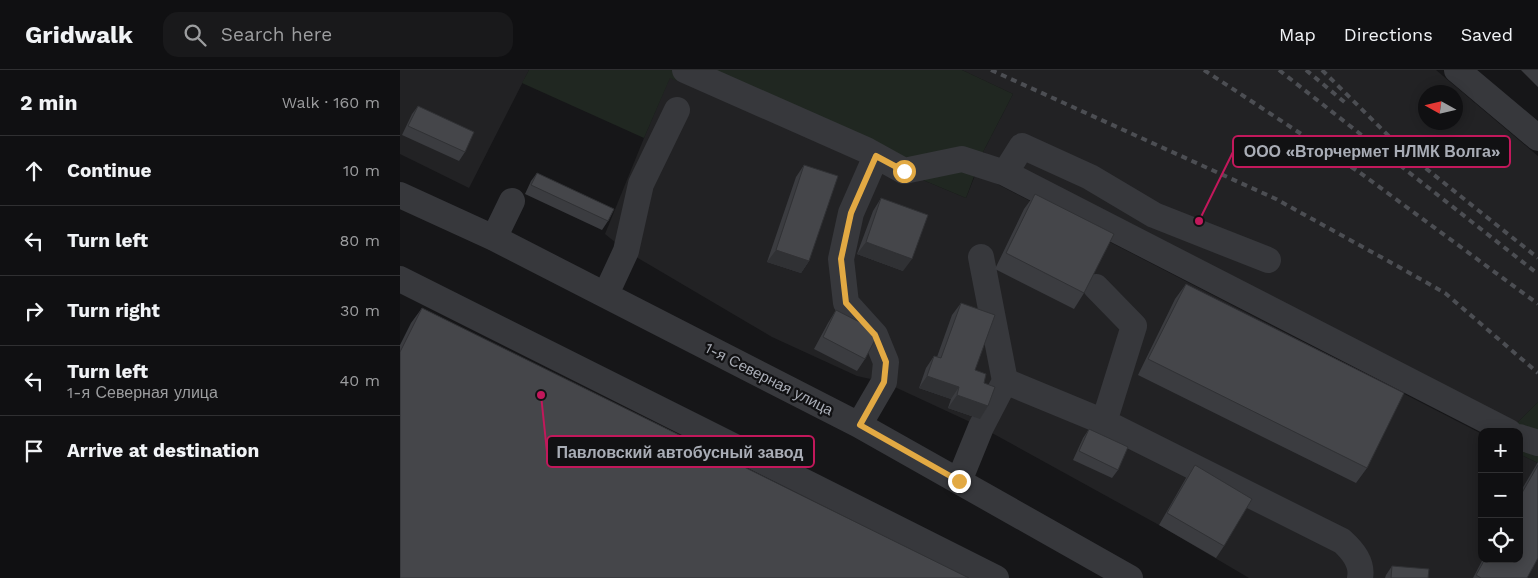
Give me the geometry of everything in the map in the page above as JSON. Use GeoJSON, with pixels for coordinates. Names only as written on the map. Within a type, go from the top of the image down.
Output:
{"type":"FeatureCollection","features":[{"type":"Feature","properties":{"kind":"street"},"geometry":{"type":"LineString","coordinates":[[685,70],[876,156],[904,171],[962,160],[1005,173],[1500,428]]}},
{"type":"Feature","properties":{"kind":"street"},"geometry":{"type":"LineString","coordinates":[[1457,70],[1538,138]]}},
{"type":"Feature","properties":{"kind":"street"},"geometry":{"type":"LineString","coordinates":[[606,294],[626,251],[641,184],[677,110]]}},
{"type":"Feature","properties":{"kind":"street"},"geometry":{"type":"LineString","coordinates":[[1005,173],[1022,146],[1090,177],[1154,215],[1268,260]]}},
{"type":"Feature","properties":{"kind":"street"},"geometry":{"type":"LineString","coordinates":[[860,425],[884,382],[886,362],[875,335],[846,303],[841,259],[851,213],[876,156]]}},
{"type":"Feature","properties":{"kind":"street","name":"1-я Северная улица"},"geometry":{"type":"LineString","coordinates":[[400,194],[606,294],[860,425],[1130,578]]}},
{"type":"Feature","properties":{"kind":"street"},"geometry":{"type":"LineString","coordinates":[[494,238],[512,201]]}},
{"type":"Feature","properties":{"kind":"street"},"geometry":{"type":"LineString","coordinates":[[959,481],[981,427],[1005,381],[981,257]]}},
{"type":"Feature","properties":{"kind":"street"},"geometry":{"type":"LineString","coordinates":[[400,279],[996,578]]}},
{"type":"Feature","properties":{"kind":"street"},"geometry":{"type":"LineString","coordinates":[[1096,287],[1134,326],[1104,422]]}},
{"type":"Feature","properties":{"kind":"street"},"geometry":{"type":"LineString","coordinates":[[1005,381],[1104,422],[1342,541],[1353,551],[1362,570],[1360,578]]}},
{"type":"Feature","properties":{"kind":"street"},"geometry":{"type":"LineString","coordinates":[[1523,438],[1538,443]]}},
{"type":"Feature","properties":{"kind":"shaded area"},"geometry":{"type":"Polygon","coordinates":[[[400,70],[529,70],[469,188],[400,154],[400,70]]]}},
{"type":"Feature","properties":{"kind":"shaded area"},"geometry":{"type":"Polygon","coordinates":[[[529,70],[962,70],[1013,94],[983,152],[966,198],[760,112],[670,78],[644,138],[522,83],[529,70]]]}},
{"type":"Feature","properties":{"kind":"shaded area"},"geometry":{"type":"Polygon","coordinates":[[[962,70],[1436,70],[1454,85],[1418,85],[1418,130],[1463,130],[1463,93],[1538,156],[1538,402],[1516,424],[983,152],[1013,94],[962,70]]]}},
{"type":"Feature","properties":{"kind":"shaded area"},"geometry":{"type":"Polygon","coordinates":[[[670,77],[760,112],[966,198],[976,173],[1478,432],[1478,563],[1523,563],[1523,456],[1538,463],[1538,578],[1249,578],[1159,525],[981,427],[884,382],[857,376],[772,337],[626,251],[605,234],[670,77]]]}},
{"type":"Feature","properties":{"kind":"shaded area"},"geometry":{"type":"Polygon","coordinates":[[[1538,402],[1538,463],[1523,456],[1523,428],[1518,428],[1516,424],[1538,402]]]}},
{"type":"Feature","properties":{"kind":"building"},"geometry":{"type":"Polygon","coordinates":[[[418,106],[474,132],[465,152],[408,126],[418,106]]]}},
{"type":"Feature","properties":{"kind":"building"},"geometry":{"type":"Polygon","coordinates":[[[804,165],[838,176],[809,261],[776,250],[804,165]]]}},
{"type":"Feature","properties":{"kind":"building"},"geometry":{"type":"Polygon","coordinates":[[[537,173],[614,209],[608,221],[531,185],[537,173]]]}},
{"type":"Feature","properties":{"kind":"building"},"geometry":{"type":"Polygon","coordinates":[[[1035,194],[1114,234],[1084,293],[1006,253],[1035,194]]]}},
{"type":"Feature","properties":{"kind":"building"},"geometry":{"type":"Polygon","coordinates":[[[881,198],[928,215],[912,259],[866,242],[881,198]]]}},
{"type":"Feature","properties":{"kind":"building"},"geometry":{"type":"Polygon","coordinates":[[[1186,284],[1404,393],[1367,468],[1148,359],[1186,284]]]}},
{"type":"Feature","properties":{"kind":"building"},"geometry":{"type":"Polygon","coordinates":[[[961,303],[995,315],[975,370],[986,374],[984,383],[995,387],[988,406],[957,395],[959,387],[927,376],[934,356],[941,358],[961,303]]]}},
{"type":"Feature","properties":{"kind":"building"},"geometry":{"type":"Polygon","coordinates":[[[422,308],[969,578],[400,578],[400,352],[422,308]]]}},
{"type":"Feature","properties":{"kind":"building"},"geometry":{"type":"Polygon","coordinates":[[[836,310],[879,332],[865,359],[823,337],[836,310]]]}},
{"type":"Feature","properties":{"kind":"building"},"geometry":{"type":"Polygon","coordinates":[[[1089,429],[1128,447],[1118,470],[1079,451],[1089,429]]]}},
{"type":"Feature","properties":{"kind":"building"},"geometry":{"type":"Polygon","coordinates":[[[1195,465],[1252,499],[1224,546],[1167,513],[1195,465]]]}},
{"type":"Feature","properties":{"kind":"building"},"geometry":{"type":"Polygon","coordinates":[[[1538,465],[1538,558],[1527,578],[1481,578],[1476,575],[1483,563],[1523,563],[1523,491],[1538,465]]]}},
{"type":"Feature","properties":{"kind":"building"},"geometry":{"type":"Polygon","coordinates":[[[1392,566],[1429,569],[1428,578],[1391,578],[1392,566]]]}},
{"type":"Feature","properties":{"kind":"railway"},"geometry":{"type":"LineString","coordinates":[[991,70],[1276,199],[1399,267],[1445,293],[1538,373]]}},
{"type":"Feature","properties":{"kind":"railway"},"geometry":{"type":"LineString","coordinates":[[1204,70],[1359,172],[1538,304]]}},
{"type":"Feature","properties":{"kind":"railway"},"geometry":{"type":"LineString","coordinates":[[1279,70],[1538,274]]}},
{"type":"Feature","properties":{"kind":"railway"},"geometry":{"type":"LineString","coordinates":[[1306,70],[1348,105]]}},
{"type":"Feature","properties":{"kind":"railway"},"geometry":{"type":"LineString","coordinates":[[1322,70],[1404,151],[1538,258]]}},
{"type":"Feature","properties":{"kind":"place","name":"ООО «Вторчермет НЛМК Волга»"},"geometry":{"type":"Point","coordinates":[1199,221]}},
{"type":"Feature","properties":{"kind":"place","name":"Павловский автобусный завод"},"geometry":{"type":"Point","coordinates":[541,395]}},
{"type":"Feature","properties":{"kind":"route"},"geometry":{"type":"LineString","coordinates":[[904,171],[876,156],[851,213],[841,259],[846,303],[875,335],[886,362],[884,382],[860,425],[959,481]]}}]}
